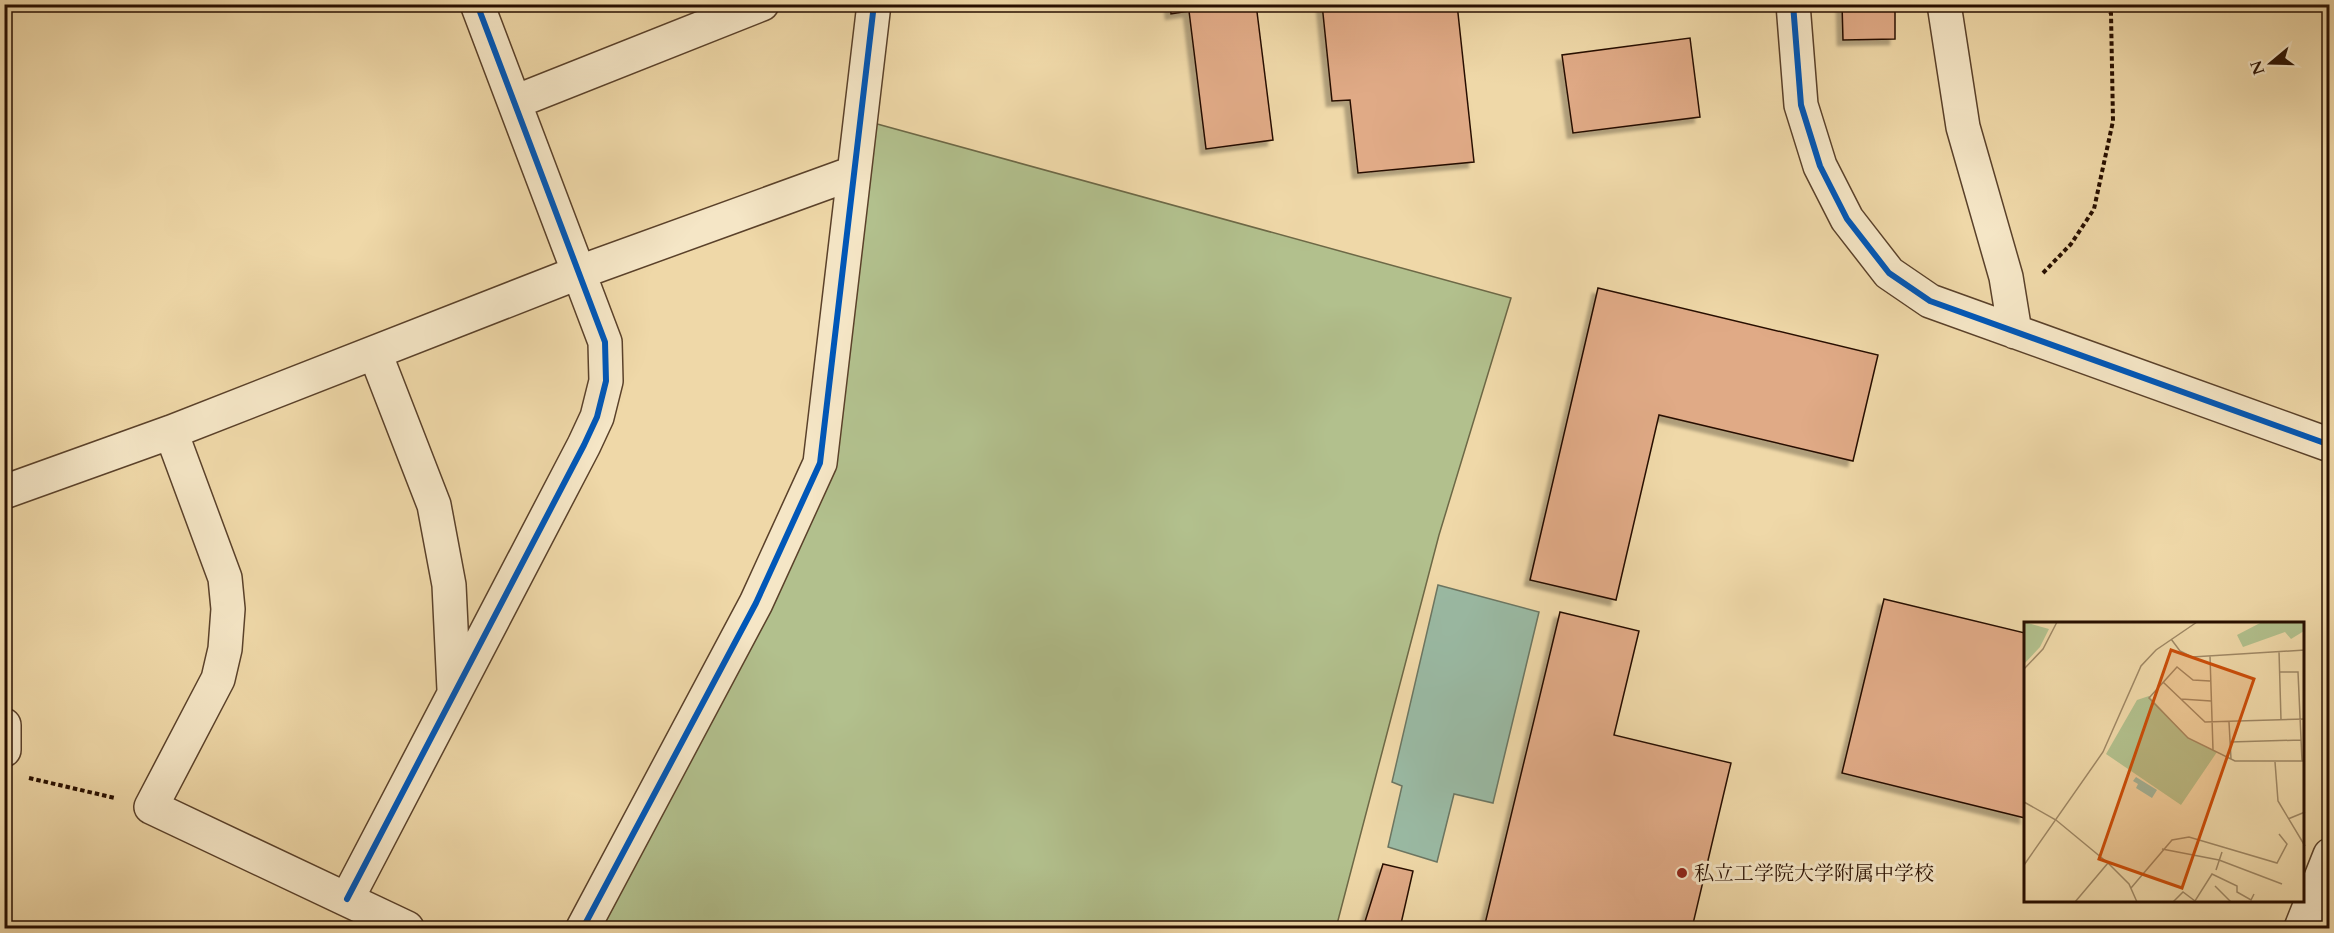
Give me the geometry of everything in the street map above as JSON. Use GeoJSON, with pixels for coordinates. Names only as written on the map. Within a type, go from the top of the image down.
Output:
{"type":"FeatureCollection","features":[{"type":"Feature","properties":{"kind":"street"},"geometry":{"type":"LineString","coordinates":[[347,899],[597,417],[606,381],[605,342],[477,4]]}},
{"type":"Feature","properties":{"kind":"street"},"geometry":{"type":"LineString","coordinates":[[514,102],[710,14],[762,4]]}},
{"type":"Feature","properties":{"kind":"street"},"geometry":{"type":"LineString","coordinates":[[583,928],[756,603],[820,463],[874,4]]}},
{"type":"Feature","properties":{"kind":"street"},"geometry":{"type":"LineString","coordinates":[[1793,4],[1801,105],[1820,166],[1847,219],[1889,273],[1930,301],[2013,319],[2330,445]]}},
{"type":"Feature","properties":{"kind":"street"},"geometry":{"type":"LineString","coordinates":[[1944,4],[1963,127],[2006,277],[2013,319]]}},
{"type":"Feature","properties":{"kind":"street"},"geometry":{"type":"LineString","coordinates":[[4,492],[171,432],[580,272],[853,173]]}},
{"type":"Feature","properties":{"kind":"street"},"geometry":{"type":"LineString","coordinates":[[375,353],[434,505],[449,585],[454,692]]}},
{"type":"Feature","properties":{"kind":"street"},"geometry":{"type":"LineString","coordinates":[[171,432],[225,578],[228,609],[225,649],[218,679],[151,807],[407,928]]}},
{"type":"Feature","properties":{"kind":"street"},"geometry":{"type":"LineString","coordinates":[[4,725],[4,750]]}},
{"type":"Feature","properties":{"kind":"street"},"geometry":{"type":"LineString","coordinates":[[2301,928],[2330,855]]}},
{"type":"Feature","properties":{"kind":"path"},"geometry":{"type":"LineString","coordinates":[[2013,319],[2072,244],[2094,209],[2113,120],[2111,12],[2097,4]]}},
{"type":"Feature","properties":{"kind":"path"},"geometry":{"type":"LineString","coordinates":[[27,778],[151,807]]}},
{"type":"Feature","properties":{"kind":"shaded area"},"geometry":{"type":"Polygon","coordinates":[[[859,119],[1511,298],[1439,535],[1336,928],[582,928],[820,463],[859,119]]]}},
{"type":"Feature","properties":{"kind":"shaded area"},"geometry":{"type":"Polygon","coordinates":[[[1438,585],[1539,612],[1493,803],[1454,794],[1437,862],[1388,847],[1402,786],[1392,782],[1438,585]]]}},
{"type":"Feature","properties":{"kind":"building"},"geometry":{"type":"Polygon","coordinates":[[[1170,4],[1256,4],[1273,140],[1206,149],[1189,11],[1171,14],[1170,4]]]}},
{"type":"Feature","properties":{"kind":"building"},"geometry":{"type":"Polygon","coordinates":[[[1322,4],[1457,4],[1474,162],[1358,173],[1350,100],[1332,101],[1322,4]]]}},
{"type":"Feature","properties":{"kind":"building"},"geometry":{"type":"Polygon","coordinates":[[[1842,4],[1895,4],[1895,39],[1843,40],[1842,4]]]}},
{"type":"Feature","properties":{"kind":"building"},"geometry":{"type":"Polygon","coordinates":[[[1690,38],[1700,117],[1573,133],[1562,55],[1690,38]]]}},
{"type":"Feature","properties":{"kind":"building"},"geometry":{"type":"Polygon","coordinates":[[[1598,288],[1878,355],[1853,461],[1659,415],[1616,600],[1530,580],[1598,288]]]}},
{"type":"Feature","properties":{"kind":"building"},"geometry":{"type":"Polygon","coordinates":[[[1884,599],[2024,633],[2024,818],[1842,773],[1884,599]]]}},
{"type":"Feature","properties":{"kind":"building"},"geometry":{"type":"Polygon","coordinates":[[[1560,612],[1639,631],[1614,735],[1731,763],[1692,928],[1484,928],[1560,612]]]}},
{"type":"Feature","properties":{"kind":"building"},"geometry":{"type":"Polygon","coordinates":[[[1383,864],[1413,871],[1400,928],[1363,928],[1383,864]]]}},
{"type":"Feature","properties":{"kind":"cycle path"},"geometry":{"type":"LineString","coordinates":[[347,899],[584,445],[597,417],[606,381],[605,342],[477,4]]}},
{"type":"Feature","properties":{"kind":"cycle path"},"geometry":{"type":"LineString","coordinates":[[583,928],[756,603],[820,463],[874,4]]}},
{"type":"Feature","properties":{"kind":"cycle path"},"geometry":{"type":"LineString","coordinates":[[1793,4],[1801,105],[1820,166],[1847,219],[1889,273],[1930,301],[2330,445]]}},
{"type":"Feature","properties":{"kind":"place","name":"私立工学院大学附属中学校"},"geometry":{"type":"Point","coordinates":[1682,873]}}]}
